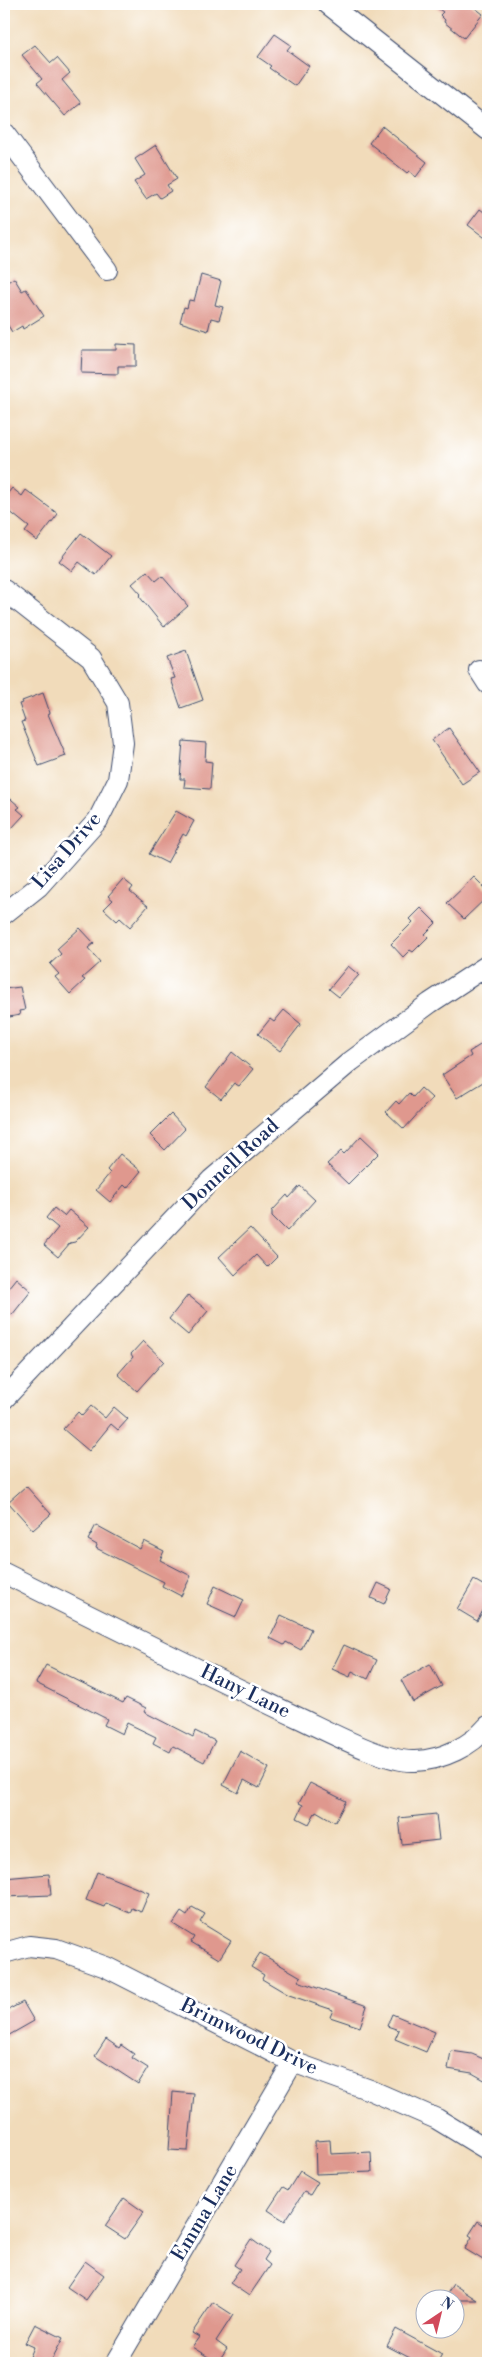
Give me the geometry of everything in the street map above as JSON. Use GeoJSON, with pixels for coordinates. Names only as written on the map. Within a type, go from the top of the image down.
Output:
{"type":"FeatureCollection","features":[{"type":"Feature","properties":{"kind":"street"},"geometry":{"type":"LineString","coordinates":[[328,4],[488,130]]}},
{"type":"Feature","properties":{"kind":"street"},"geometry":{"type":"LineString","coordinates":[[4,133],[107,270]]}},
{"type":"Feature","properties":{"kind":"street","name":"Lisa Drive"},"geometry":{"type":"LineString","coordinates":[[4,590],[91,658],[118,703],[123,743],[118,780],[98,820],[38,887],[4,914]]}},
{"type":"Feature","properties":{"kind":"street","name":"Donnell Road"},"geometry":{"type":"LineString","coordinates":[[4,1398],[211,1180],[350,1062],[430,1003],[488,965]]}},
{"type":"Feature","properties":{"kind":"street","name":"Hany Lane"},"geometry":{"type":"LineString","coordinates":[[4,1573],[252,1696],[375,1753],[415,1762],[451,1754],[481,1734],[488,1726]]}},
{"type":"Feature","properties":{"kind":"street","name":"Brimwood Drive"},"geometry":{"type":"LineString","coordinates":[[4,1953],[28,1946],[56,1949],[106,1967],[293,2062],[370,2090],[436,2120],[488,2150]]}},
{"type":"Feature","properties":{"kind":"street","name":"Emma Lane"},"geometry":{"type":"LineString","coordinates":[[116,2363],[293,2062]]}},
{"type":"Feature","properties":{"kind":"building"},"geometry":{"type":"Polygon","coordinates":[[[432,4],[470,4],[483,14],[464,38],[444,22],[445,20],[440,15],[443,12],[432,4]]]}},
{"type":"Feature","properties":{"kind":"building"},"geometry":{"type":"Polygon","coordinates":[[[275,34],[291,45],[287,50],[309,66],[295,86],[269,68],[271,66],[258,57],[275,34]]]}},
{"type":"Feature","properties":{"kind":"building"},"geometry":{"type":"Polygon","coordinates":[[[35,45],[51,63],[57,58],[70,73],[62,80],[81,103],[65,116],[37,83],[42,79],[22,55],[35,45]]]}},
{"type":"Feature","properties":{"kind":"building"},"geometry":{"type":"Polygon","coordinates":[[[382,126],[427,162],[416,177],[409,171],[407,173],[369,143],[382,126]]]}},
{"type":"Feature","properties":{"kind":"building"},"geometry":{"type":"Polygon","coordinates":[[[156,145],[177,179],[167,185],[171,191],[160,198],[156,193],[146,199],[134,182],[145,175],[135,159],[156,145]]]}},
{"type":"Feature","properties":{"kind":"building"},"geometry":{"type":"Polygon","coordinates":[[[480,209],[488,215],[488,240],[468,225],[480,209]]]}},
{"type":"Feature","properties":{"kind":"building"},"geometry":{"type":"Polygon","coordinates":[[[201,275],[221,281],[215,305],[223,307],[219,320],[211,318],[208,331],[180,322],[184,307],[187,308],[189,300],[194,301],[201,275]]]}},
{"type":"Feature","properties":{"kind":"building"},"geometry":{"type":"Polygon","coordinates":[[[14,278],[22,291],[26,289],[44,316],[23,329],[22,326],[12,332],[4,319],[4,284],[14,278]]]}},
{"type":"Feature","properties":{"kind":"building"},"geometry":{"type":"Polygon","coordinates":[[[116,344],[136,345],[136,366],[118,366],[118,374],[81,373],[82,350],[116,350],[116,344]]]}},
{"type":"Feature","properties":{"kind":"building"},"geometry":{"type":"Polygon","coordinates":[[[12,488],[22,496],[26,490],[58,514],[37,541],[25,532],[29,527],[4,507],[4,498],[12,488]]]}},
{"type":"Feature","properties":{"kind":"building"},"geometry":{"type":"Polygon","coordinates":[[[81,533],[111,556],[96,575],[79,562],[72,571],[59,561],[81,533]]]}},
{"type":"Feature","properties":{"kind":"building"},"geometry":{"type":"Polygon","coordinates":[[[147,571],[156,581],[162,576],[188,606],[164,627],[139,596],[141,594],[132,584],[147,571]]]}},
{"type":"Feature","properties":{"kind":"building"},"geometry":{"type":"Polygon","coordinates":[[[186,651],[203,700],[181,708],[171,679],[175,678],[167,658],[186,651]]]}},
{"type":"Feature","properties":{"kind":"building"},"geometry":{"type":"Polygon","coordinates":[[[43,693],[50,713],[48,714],[66,756],[39,766],[21,722],[25,721],[19,704],[43,693]]]}},
{"type":"Feature","properties":{"kind":"building"},"geometry":{"type":"Polygon","coordinates":[[[449,728],[480,772],[462,784],[432,740],[449,728]]]}},
{"type":"Feature","properties":{"kind":"building"},"geometry":{"type":"Polygon","coordinates":[[[183,741],[206,743],[205,761],[212,762],[210,789],[184,787],[185,779],[180,779],[183,741]]]}},
{"type":"Feature","properties":{"kind":"building"},"geometry":{"type":"Polygon","coordinates":[[[4,793],[20,807],[17,809],[24,815],[11,829],[4,825],[4,793]]]}},
{"type":"Feature","properties":{"kind":"building"},"geometry":{"type":"Polygon","coordinates":[[[176,811],[194,821],[186,836],[183,834],[167,863],[149,854],[176,811]]]}},
{"type":"Feature","properties":{"kind":"building"},"geometry":{"type":"Polygon","coordinates":[[[474,877],[488,891],[488,896],[464,919],[447,903],[474,877]]]}},
{"type":"Feature","properties":{"kind":"building"},"geometry":{"type":"Polygon","coordinates":[[[123,879],[133,887],[130,891],[148,906],[130,927],[120,918],[117,921],[104,909],[113,900],[108,896],[123,879]]]}},
{"type":"Feature","properties":{"kind":"building"},"geometry":{"type":"Polygon","coordinates":[[[421,908],[436,923],[425,934],[428,937],[413,952],[410,950],[403,957],[391,944],[413,922],[410,919],[421,908]]]}},
{"type":"Feature","properties":{"kind":"building"},"geometry":{"type":"Polygon","coordinates":[[[80,928],[94,943],[88,948],[100,962],[82,978],[85,980],[70,994],[55,977],[59,974],[50,964],[61,954],[57,949],[80,928]]]}},
{"type":"Feature","properties":{"kind":"building"},"geometry":{"type":"Polygon","coordinates":[[[348,966],[359,975],[339,997],[329,989],[348,966]]]}},
{"type":"Feature","properties":{"kind":"building"},"geometry":{"type":"Polygon","coordinates":[[[20,987],[25,1010],[19,1011],[20,1015],[4,1018],[4,989],[20,987]]]}},
{"type":"Feature","properties":{"kind":"building"},"geometry":{"type":"Polygon","coordinates":[[[284,1010],[301,1024],[280,1051],[258,1034],[270,1019],[274,1022],[284,1010]]]}},
{"type":"Feature","properties":{"kind":"building"},"geometry":{"type":"Polygon","coordinates":[[[488,1040],[488,1079],[457,1098],[442,1075],[471,1056],[469,1052],[488,1040]]]}},
{"type":"Feature","properties":{"kind":"building"},"geometry":{"type":"Polygon","coordinates":[[[232,1052],[253,1069],[239,1086],[234,1083],[221,1099],[206,1087],[232,1052]]]}},
{"type":"Feature","properties":{"kind":"building"},"geometry":{"type":"Polygon","coordinates":[[[421,1088],[432,1098],[404,1129],[386,1112],[396,1101],[399,1104],[409,1093],[413,1097],[421,1088]]]}},
{"type":"Feature","properties":{"kind":"building"},"geometry":{"type":"Polygon","coordinates":[[[171,1114],[185,1129],[165,1150],[150,1135],[171,1114]]]}},
{"type":"Feature","properties":{"kind":"building"},"geometry":{"type":"Polygon","coordinates":[[[361,1136],[379,1153],[348,1184],[327,1164],[341,1151],[344,1154],[361,1136]]]}},
{"type":"Feature","properties":{"kind":"building"},"geometry":{"type":"Polygon","coordinates":[[[120,1154],[141,1171],[127,1188],[124,1185],[110,1202],[96,1190],[110,1173],[107,1170],[120,1154]]]}},
{"type":"Feature","properties":{"kind":"building"},"geometry":{"type":"Polygon","coordinates":[[[300,1186],[315,1200],[287,1231],[272,1216],[272,1211],[287,1195],[289,1198],[300,1186]]]}},
{"type":"Feature","properties":{"kind":"building"},"geometry":{"type":"Polygon","coordinates":[[[54,1208],[64,1216],[69,1210],[89,1227],[75,1242],[70,1243],[58,1257],[44,1245],[58,1228],[46,1218],[54,1208]]]}},
{"type":"Feature","properties":{"kind":"building"},"geometry":{"type":"Polygon","coordinates":[[[250,1228],[277,1257],[267,1267],[256,1255],[235,1275],[219,1257],[250,1228]]]}},
{"type":"Feature","properties":{"kind":"building"},"geometry":{"type":"Polygon","coordinates":[[[16,1278],[31,1291],[12,1315],[4,1309],[4,1293],[16,1278]]]}},
{"type":"Feature","properties":{"kind":"building"},"geometry":{"type":"Polygon","coordinates":[[[188,1295],[208,1311],[188,1335],[169,1319],[188,1295]]]}},
{"type":"Feature","properties":{"kind":"building"},"geometry":{"type":"Polygon","coordinates":[[[143,1341],[164,1361],[137,1391],[118,1374],[133,1357],[131,1354],[143,1341]]]}},
{"type":"Feature","properties":{"kind":"building"},"geometry":{"type":"Polygon","coordinates":[[[91,1406],[105,1418],[114,1407],[128,1419],[118,1430],[111,1424],[89,1451],[63,1429],[78,1412],[82,1416],[91,1406]]]}},
{"type":"Feature","properties":{"kind":"building"},"geometry":{"type":"Polygon","coordinates":[[[26,1486],[51,1514],[33,1530],[8,1502],[26,1486]]]}},
{"type":"Feature","properties":{"kind":"building"},"geometry":{"type":"Polygon","coordinates":[[[96,1525],[140,1549],[144,1541],[164,1551],[160,1560],[191,1576],[181,1596],[162,1586],[164,1582],[96,1548],[97,1545],[88,1540],[96,1525]]]}},
{"type":"Feature","properties":{"kind":"building"},"geometry":{"type":"Polygon","coordinates":[[[474,1580],[488,1588],[488,1602],[477,1621],[457,1609],[474,1580]]]}},
{"type":"Feature","properties":{"kind":"building"},"geometry":{"type":"Polygon","coordinates":[[[378,1583],[391,1589],[384,1604],[371,1598],[378,1583]]]}},
{"type":"Feature","properties":{"kind":"building"},"geometry":{"type":"Polygon","coordinates":[[[215,1586],[244,1600],[236,1617],[207,1604],[215,1586]]]}},
{"type":"Feature","properties":{"kind":"building"},"geometry":{"type":"Polygon","coordinates":[[[281,1615],[311,1629],[301,1650],[286,1642],[284,1645],[270,1638],[281,1615]]]}},
{"type":"Feature","properties":{"kind":"building"},"geometry":{"type":"Polygon","coordinates":[[[344,1645],[377,1660],[368,1679],[352,1671],[350,1677],[332,1669],[344,1645]]]}},
{"type":"Feature","properties":{"kind":"building"},"geometry":{"type":"Polygon","coordinates":[[[430,1664],[442,1686],[413,1702],[401,1680],[430,1664]]]}},
{"type":"Feature","properties":{"kind":"building"},"geometry":{"type":"Polygon","coordinates":[[[46,1665],[123,1703],[126,1698],[146,1708],[144,1712],[193,1737],[195,1731],[215,1741],[204,1762],[173,1746],[170,1752],[153,1743],[156,1737],[127,1723],[122,1734],[104,1725],[107,1719],[36,1683],[46,1665]]]}},
{"type":"Feature","properties":{"kind":"building"},"geometry":{"type":"Polygon","coordinates":[[[240,1751],[269,1768],[259,1788],[244,1780],[238,1793],[223,1785],[240,1751]]]}},
{"type":"Feature","properties":{"kind":"building"},"geometry":{"type":"Polygon","coordinates":[[[310,1783],[346,1801],[335,1822],[316,1811],[309,1824],[297,1818],[303,1805],[299,1803],[310,1783]]]}},
{"type":"Feature","properties":{"kind":"building"},"geometry":{"type":"Polygon","coordinates":[[[436,1814],[439,1840],[402,1844],[399,1818],[436,1814]]]}},
{"type":"Feature","properties":{"kind":"building"},"geometry":{"type":"Polygon","coordinates":[[[97,1872],[149,1893],[141,1912],[132,1908],[130,1913],[106,1903],[104,1907],[86,1900],[97,1872]]]}},
{"type":"Feature","properties":{"kind":"building"},"geometry":{"type":"Polygon","coordinates":[[[49,1874],[51,1895],[4,1897],[4,1878],[49,1874]]]}},
{"type":"Feature","properties":{"kind":"building"},"geometry":{"type":"Polygon","coordinates":[[[192,1907],[205,1914],[200,1922],[231,1941],[219,1959],[191,1942],[194,1937],[173,1924],[181,1912],[187,1916],[192,1907]]]}},
{"type":"Feature","properties":{"kind":"building"},"geometry":{"type":"Polygon","coordinates":[[[260,1953],[301,1977],[298,1981],[367,2006],[360,2027],[330,2017],[333,2010],[289,1995],[262,1979],[264,1975],[251,1967],[260,1953]]]}},
{"type":"Feature","properties":{"kind":"building"},"geometry":{"type":"Polygon","coordinates":[[[23,2002],[34,2021],[4,2038],[4,2012],[23,2002]]]}},
{"type":"Feature","properties":{"kind":"building"},"geometry":{"type":"Polygon","coordinates":[[[392,2014],[435,2032],[426,2052],[395,2039],[399,2030],[387,2026],[392,2014]]]}},
{"type":"Feature","properties":{"kind":"building"},"geometry":{"type":"Polygon","coordinates":[[[106,2039],[119,2048],[121,2045],[134,2054],[132,2058],[148,2068],[138,2084],[95,2056],[106,2039]]]}},
{"type":"Feature","properties":{"kind":"building"},"geometry":{"type":"Polygon","coordinates":[[[451,2051],[472,2054],[488,2061],[488,2082],[472,2073],[448,2069],[451,2051]]]}},
{"type":"Feature","properties":{"kind":"building"},"geometry":{"type":"Polygon","coordinates":[[[173,2092],[194,2094],[188,2151],[169,2150],[173,2092]]]}},
{"type":"Feature","properties":{"kind":"building"},"geometry":{"type":"Polygon","coordinates":[[[330,2140],[331,2154],[371,2152],[372,2172],[316,2174],[315,2141],[330,2140]]]}},
{"type":"Feature","properties":{"kind":"building"},"geometry":{"type":"Polygon","coordinates":[[[300,2171],[318,2182],[310,2195],[304,2192],[285,2221],[268,2210],[283,2187],[288,2190],[300,2171]]]}},
{"type":"Feature","properties":{"kind":"building"},"geometry":{"type":"Polygon","coordinates":[[[124,2198],[144,2212],[125,2239],[105,2226],[124,2198]]]}},
{"type":"Feature","properties":{"kind":"building"},"geometry":{"type":"Polygon","coordinates":[[[478,2221],[488,2228],[488,2263],[465,2249],[472,2237],[469,2235],[478,2221]]]}},
{"type":"Feature","properties":{"kind":"building"},"geometry":{"type":"Polygon","coordinates":[[[251,2239],[269,2252],[264,2260],[270,2265],[249,2296],[230,2283],[240,2269],[234,2265],[251,2239]]]}},
{"type":"Feature","properties":{"kind":"building"},"geometry":{"type":"Polygon","coordinates":[[[85,2261],[104,2275],[86,2300],[67,2287],[85,2261]]]}},
{"type":"Feature","properties":{"kind":"building"},"geometry":{"type":"Polygon","coordinates":[[[453,2284],[462,2290],[449,2290],[453,2284]]]}},
{"type":"Feature","properties":{"kind":"building"},"geometry":{"type":"Polygon","coordinates":[[[464,2291],[477,2300],[464,2300],[464,2291]]]}},
{"type":"Feature","properties":{"kind":"building"},"geometry":{"type":"Polygon","coordinates":[[[213,2302],[233,2315],[216,2341],[227,2349],[218,2363],[192,2347],[199,2337],[192,2333],[213,2302]]]}},
{"type":"Feature","properties":{"kind":"building"},"geometry":{"type":"Polygon","coordinates":[[[35,2324],[63,2338],[50,2363],[43,2363],[30,2357],[34,2347],[25,2343],[35,2324]]]}},
{"type":"Feature","properties":{"kind":"building"},"geometry":{"type":"Polygon","coordinates":[[[396,2329],[442,2354],[437,2363],[407,2363],[410,2358],[387,2346],[396,2329]]]}}]}
